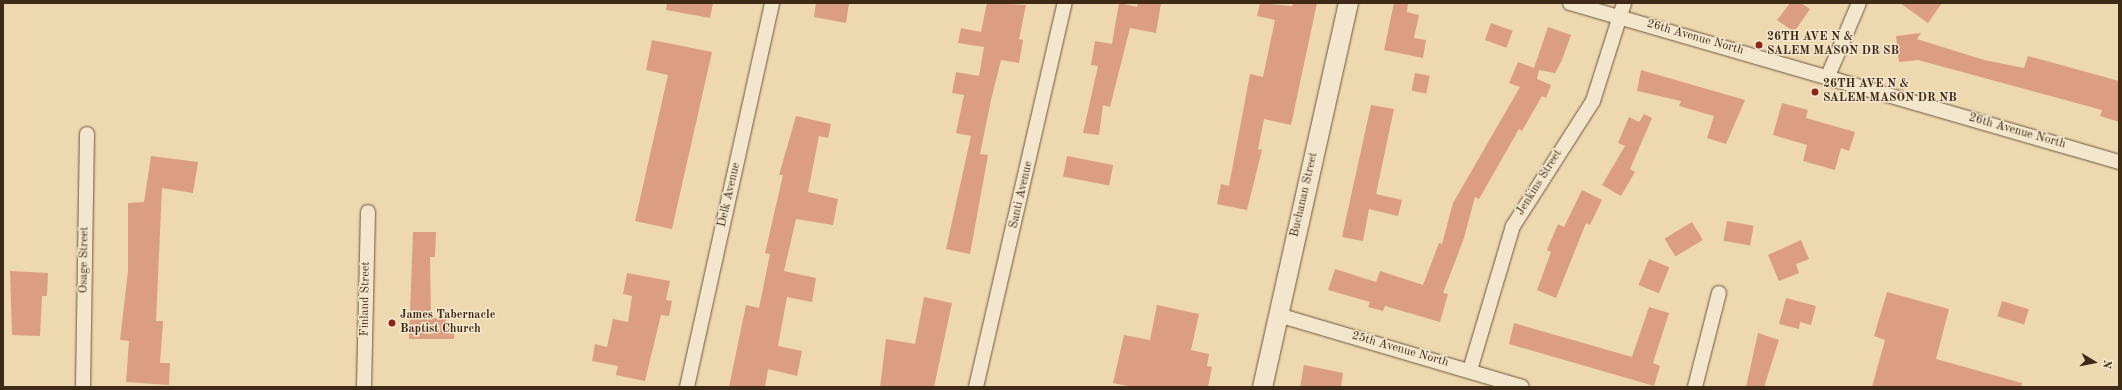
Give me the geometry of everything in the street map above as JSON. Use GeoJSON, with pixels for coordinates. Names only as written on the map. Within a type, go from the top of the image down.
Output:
{"type":"FeatureCollection","features":[{"type":"Feature","properties":{"kind":"street","name":"Delk Avenue"},"geometry":{"type":"LineString","coordinates":[[687,387],[772,3]]}},
{"type":"Feature","properties":{"kind":"street","name":"Santi Avenue"},"geometry":{"type":"LineString","coordinates":[[976,387],[1065,3]]}},
{"type":"Feature","properties":{"kind":"street","name":"Buchanan Street"},"geometry":{"type":"LineString","coordinates":[[1262,387],[1348,3]]}},
{"type":"Feature","properties":{"kind":"street","name":"26th Avenue North"},"geometry":{"type":"LineString","coordinates":[[1570,3],[1828,76],[2119,162]]}},
{"type":"Feature","properties":{"kind":"street","name":"Jenkins Street"},"geometry":{"type":"LineString","coordinates":[[1470,370],[1490,292],[1513,226],[1593,101],[1624,3]]}},
{"type":"Feature","properties":{"kind":"street"},"geometry":{"type":"LineString","coordinates":[[1828,76],[1859,3]]}},
{"type":"Feature","properties":{"kind":"street","name":"Osage Street"},"geometry":{"type":"LineString","coordinates":[[83,387],[87,134]]}},
{"type":"Feature","properties":{"kind":"street","name":"Finland Street"},"geometry":{"type":"LineString","coordinates":[[364,387],[368,212]]}},
{"type":"Feature","properties":{"kind":"street"},"geometry":{"type":"LineString","coordinates":[[1695,387],[1720,293]]}},
{"type":"Feature","properties":{"kind":"street","name":"25th Avenue North"},"geometry":{"type":"LineString","coordinates":[[1278,316],[1470,370],[1522,387]]}},
{"type":"Feature","properties":{"kind":"building"},"geometry":{"type":"Polygon","coordinates":[[[667,3],[713,3],[710,18],[666,10],[667,3]]]}},
{"type":"Feature","properties":{"kind":"building"},"geometry":{"type":"Polygon","coordinates":[[[816,3],[849,3],[846,23],[814,17],[816,3]]]}},
{"type":"Feature","properties":{"kind":"building"},"geometry":{"type":"Polygon","coordinates":[[[987,3],[1026,5],[1019,39],[1023,40],[1019,63],[1001,60],[991,100],[980,154],[988,155],[970,254],[946,249],[971,136],[956,133],[964,95],[952,93],[956,72],[979,76],[984,47],[958,43],[961,28],[981,32],[987,3]]]}},
{"type":"Feature","properties":{"kind":"building"},"geometry":{"type":"Polygon","coordinates":[[[1119,3],[1137,7],[1138,3],[1161,3],[1156,33],[1130,28],[1110,107],[1103,105],[1099,135],[1083,133],[1098,66],[1091,65],[1095,41],[1112,44],[1119,3]]]}},
{"type":"Feature","properties":{"kind":"building"},"geometry":{"type":"Polygon","coordinates":[[[1260,3],[1292,6],[1293,3],[1317,3],[1291,125],[1264,119],[1258,149],[1262,150],[1247,210],[1217,204],[1221,184],[1229,186],[1250,74],[1263,77],[1275,20],[1257,16],[1260,3]]]}},
{"type":"Feature","properties":{"kind":"building"},"geometry":{"type":"Polygon","coordinates":[[[1394,3],[1408,4],[1407,12],[1419,15],[1414,38],[1426,40],[1423,58],[1384,50],[1394,3]]]}},
{"type":"Feature","properties":{"kind":"building"},"geometry":{"type":"Polygon","coordinates":[[[1790,3],[1801,3],[1810,9],[1794,32],[1777,20],[1790,3]]]}},
{"type":"Feature","properties":{"kind":"building"},"geometry":{"type":"Polygon","coordinates":[[[1900,3],[1942,3],[1928,23],[1900,3]]]}},
{"type":"Feature","properties":{"kind":"building"},"geometry":{"type":"Polygon","coordinates":[[[1491,23],[1513,31],[1506,48],[1485,40],[1491,23]]]}},
{"type":"Feature","properties":{"kind":"building"},"geometry":{"type":"Polygon","coordinates":[[[1548,27],[1571,35],[1562,60],[1555,73],[1539,70],[1537,79],[1551,85],[1546,98],[1542,96],[1522,131],[1519,129],[1479,199],[1475,197],[1464,238],[1443,293],[1448,294],[1440,322],[1385,306],[1383,311],[1368,307],[1370,302],[1328,290],[1335,269],[1376,282],[1380,271],[1423,285],[1439,243],[1442,244],[1453,203],[1520,87],[1509,83],[1518,62],[1534,68],[1548,27]]]}},
{"type":"Feature","properties":{"kind":"building"},"geometry":{"type":"Polygon","coordinates":[[[1921,33],[1917,39],[1984,60],[2024,68],[2028,56],[2119,81],[2119,122],[2100,116],[2102,110],[1918,60],[1899,62],[1896,36],[1921,33]]]}},
{"type":"Feature","properties":{"kind":"building"},"geometry":{"type":"Polygon","coordinates":[[[652,40],[712,52],[672,229],[635,221],[668,75],[646,70],[652,40]]]}},
{"type":"Feature","properties":{"kind":"building"},"geometry":{"type":"Polygon","coordinates":[[[1641,70],[1745,100],[1726,144],[1707,138],[1714,116],[1679,106],[1681,101],[1637,91],[1641,70]]]}},
{"type":"Feature","properties":{"kind":"building"},"geometry":{"type":"Polygon","coordinates":[[[1415,73],[1430,76],[1426,94],[1412,91],[1415,73]]]}},
{"type":"Feature","properties":{"kind":"building"},"geometry":{"type":"Polygon","coordinates":[[[1782,103],[1808,110],[1806,118],[1855,132],[1849,151],[1841,148],[1835,170],[1803,161],[1807,145],[1773,135],[1782,103]]]}},
{"type":"Feature","properties":{"kind":"building"},"geometry":{"type":"Polygon","coordinates":[[[1371,105],[1394,109],[1376,194],[1402,200],[1398,216],[1369,209],[1363,241],[1342,237],[1371,105]]]}},
{"type":"Feature","properties":{"kind":"building"},"geometry":{"type":"Polygon","coordinates":[[[1644,114],[1652,118],[1630,169],[1635,172],[1621,196],[1602,185],[1625,146],[1618,143],[1629,117],[1639,122],[1644,114]]]}},
{"type":"Feature","properties":{"kind":"building"},"geometry":{"type":"Polygon","coordinates":[[[796,116],[831,124],[828,138],[819,136],[808,192],[838,199],[833,225],[796,219],[784,271],[816,278],[812,302],[787,297],[778,346],[802,351],[797,376],[768,369],[765,387],[729,387],[746,305],[759,308],[770,254],[765,253],[783,175],[779,175],[796,116]]]}},
{"type":"Feature","properties":{"kind":"building"},"geometry":{"type":"Polygon","coordinates":[[[151,156],[198,162],[193,193],[162,188],[156,321],[163,321],[160,363],[170,363],[169,385],[126,382],[129,341],[120,340],[128,271],[128,203],[144,202],[151,156]]]}},
{"type":"Feature","properties":{"kind":"building"},"geometry":{"type":"Polygon","coordinates":[[[1067,156],[1113,165],[1109,186],[1063,177],[1067,156]]]}},
{"type":"Feature","properties":{"kind":"building"},"geometry":{"type":"Polygon","coordinates":[[[1582,190],[1602,200],[1590,225],[1586,223],[1556,298],[1537,290],[1551,252],[1547,250],[1558,224],[1564,227],[1582,190]]]}},
{"type":"Feature","properties":{"kind":"building"},"geometry":{"type":"Polygon","coordinates":[[[1727,221],[1754,226],[1750,245],[1724,241],[1727,221]]]}},
{"type":"Feature","properties":{"kind":"building"},"geometry":{"type":"Polygon","coordinates":[[[1692,222],[1703,240],[1675,256],[1665,238],[1692,222]]]}},
{"type":"Feature","properties":{"kind":"building"},"geometry":{"type":"Polygon","coordinates":[[[413,232],[436,232],[435,257],[430,257],[431,318],[446,318],[446,325],[454,325],[454,339],[409,339],[413,232]]]}},
{"type":"Feature","properties":{"kind":"building"},"geometry":{"type":"Polygon","coordinates":[[[1801,240],[1809,259],[1796,264],[1799,273],[1779,281],[1768,255],[1801,240]]]}},
{"type":"Feature","properties":{"kind":"building"},"geometry":{"type":"Polygon","coordinates":[[[1649,259],[1669,267],[1659,293],[1639,285],[1649,259]]]}},
{"type":"Feature","properties":{"kind":"building"},"geometry":{"type":"Polygon","coordinates":[[[10,271],[48,273],[47,296],[42,296],[40,336],[12,335],[10,271]]]}},
{"type":"Feature","properties":{"kind":"building"},"geometry":{"type":"Polygon","coordinates":[[[627,273],[670,281],[666,300],[672,301],[669,316],[661,315],[645,381],[616,375],[618,366],[592,361],[595,344],[607,347],[613,319],[628,322],[632,296],[623,294],[627,273]]]}},
{"type":"Feature","properties":{"kind":"building"},"geometry":{"type":"Polygon","coordinates":[[[1887,292],[1949,309],[1936,359],[2022,383],[2021,387],[1872,387],[1885,340],[1874,336],[1887,292]]]}},
{"type":"Feature","properties":{"kind":"building"},"geometry":{"type":"Polygon","coordinates":[[[924,297],[952,303],[934,387],[880,387],[886,339],[915,344],[924,297]]]}},
{"type":"Feature","properties":{"kind":"building"},"geometry":{"type":"Polygon","coordinates":[[[1786,298],[1816,306],[1811,325],[1800,322],[1799,329],[1779,324],[1786,298]]]}},
{"type":"Feature","properties":{"kind":"building"},"geometry":{"type":"Polygon","coordinates":[[[2002,301],[2029,309],[2024,324],[1997,316],[2002,301]]]}},
{"type":"Feature","properties":{"kind":"building"},"geometry":{"type":"Polygon","coordinates":[[[1157,305],[1199,314],[1191,350],[1209,354],[1207,366],[1212,367],[1208,387],[1132,387],[1113,383],[1124,335],[1150,340],[1157,305]]]}},
{"type":"Feature","properties":{"kind":"building"},"geometry":{"type":"Polygon","coordinates":[[[1649,307],[1669,313],[1653,363],[1660,366],[1654,386],[1509,344],[1514,323],[1632,357],[1649,307]]]}},
{"type":"Feature","properties":{"kind":"building"},"geometry":{"type":"Polygon","coordinates":[[[1758,333],[1779,340],[1764,387],[1746,387],[1758,333]]]}},
{"type":"Feature","properties":{"kind":"building"},"geometry":{"type":"Polygon","coordinates":[[[1304,365],[1343,373],[1341,387],[1300,387],[1304,365]]]}},
{"type":"Feature","properties":{"kind":"place","name":"26TH AVE N & SALEM MASON DR SB"},"geometry":{"type":"Point","coordinates":[1759,45]}},
{"type":"Feature","properties":{"kind":"place","name":"26TH AVE N & SALEM MASON DR NB"},"geometry":{"type":"Point","coordinates":[1815,92]}},
{"type":"Feature","properties":{"kind":"place","name":"James Tabernacle Baptist Church"},"geometry":{"type":"Point","coordinates":[392,323]}}]}
